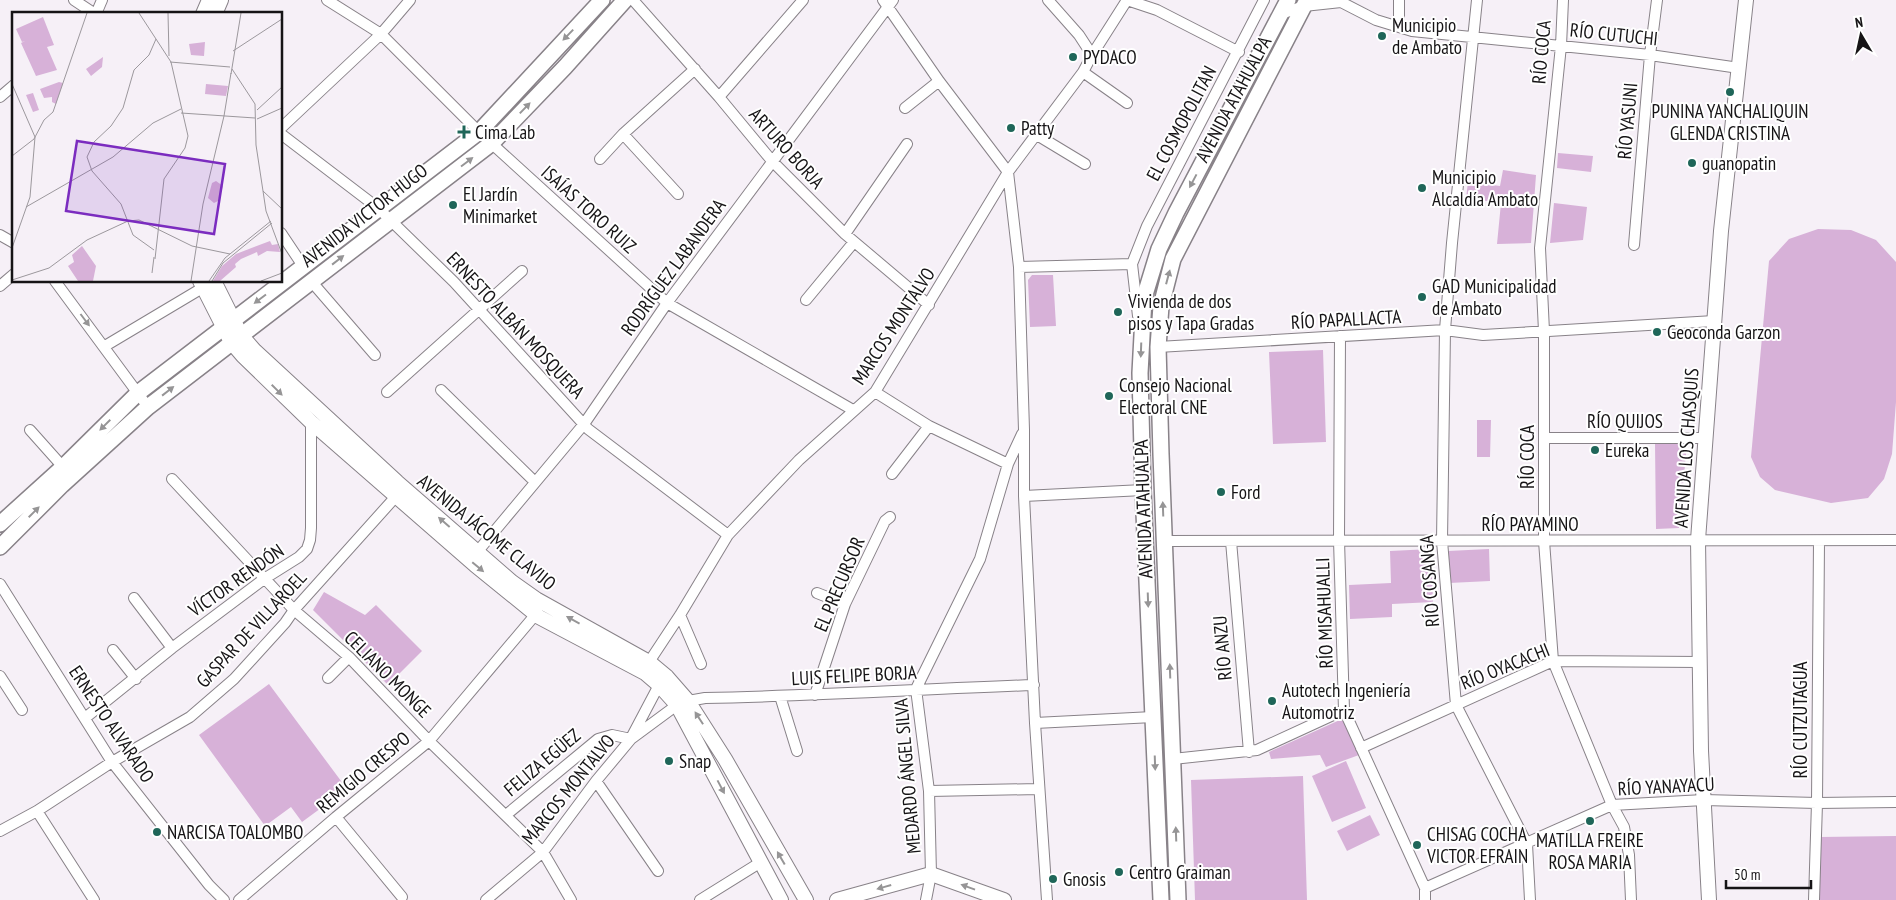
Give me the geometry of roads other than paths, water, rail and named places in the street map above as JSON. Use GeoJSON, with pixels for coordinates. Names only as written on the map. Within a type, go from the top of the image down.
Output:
{"type":"FeatureCollection","features":[{"type":"Feature","properties":{"kind":"main road","name":"AVENIDA VICTOR HUGO"},"geometry":{"type":"LineString","coordinates":[[0,524],[63,467],[138,393],[479,132],[602,0]]}},
{"type":"Feature","properties":{"kind":"main road","name":"AVENIDA VICTOR HUGO"},"geometry":{"type":"LineString","coordinates":[[0,547],[62,484],[148,407],[492,143],[565,67],[625,0]]}},
{"type":"Feature","properties":{"kind":"main road","name":"AVENIDA ATAHUALPA"},"geometry":{"type":"LineString","coordinates":[[1161,900],[1143,490],[1140,373],[1144,298],[1159,249],[1176,213],[1288,0]]}},
{"type":"Feature","properties":{"kind":"main road","name":"AVENIDA ATAHUALPA"},"geometry":{"type":"LineString","coordinates":[[1178,900],[1158,347],[1161,306],[1173,259],[1283,49],[1305,3]]}},
{"type":"Feature","properties":{"kind":"street"},"geometry":{"type":"LineString","coordinates":[[74,0],[93,12]]}},
{"type":"Feature","properties":{"kind":"street"},"geometry":{"type":"LineString","coordinates":[[97,12],[102,0]]}},
{"type":"Feature","properties":{"kind":"street"},"geometry":{"type":"LineString","coordinates":[[204,12],[209,0]]}},
{"type":"Feature","properties":{"kind":"street"},"geometry":{"type":"LineString","coordinates":[[216,12],[221,0]]}},
{"type":"Feature","properties":{"kind":"street","name":"ISAÍAS TORO RUIZ"},"geometry":{"type":"LineString","coordinates":[[328,0],[381,34],[479,132],[667,303],[853,410]]}},
{"type":"Feature","properties":{"kind":"street"},"geometry":{"type":"LineString","coordinates":[[282,127],[381,34],[410,0]]}},
{"type":"Feature","properties":{"kind":"street","name":"ARTURO BORJA"},"geometry":{"type":"LineString","coordinates":[[633,0],[695,69],[772,161],[845,234],[929,305]]}},
{"type":"Feature","properties":{"kind":"street"},"geometry":{"type":"LineString","coordinates":[[719,97],[803,0]]}},
{"type":"Feature","properties":{"kind":"street"},"geometry":{"type":"LineString","coordinates":[[1048,0],[1079,35],[1092,55]]}},
{"type":"Feature","properties":{"kind":"street"},"geometry":{"type":"LineString","coordinates":[[1127,0],[1157,10],[1239,52]]}},
{"type":"Feature","properties":{"kind":"street","name":"MARCOS MONTALVO"},"geometry":{"type":"LineString","coordinates":[[647,668],[728,535],[799,460],[875,392],[1008,172],[1083,72],[1127,0]]}},
{"type":"Feature","properties":{"kind":"street","name":"EL COSMOPOLITAN"},"geometry":{"type":"LineString","coordinates":[[1132,264],[1152,218],[1239,52],[1264,0]]}},
{"type":"Feature","properties":{"kind":"street"},"geometry":{"type":"LineString","coordinates":[[1399,0],[1399,27]]}},
{"type":"Feature","properties":{"kind":"street","name":"RÍO COSANGA"},"geometry":{"type":"LineString","coordinates":[[1477,0],[1445,330],[1442,541],[1456,705],[1527,844],[1530,900]]}},
{"type":"Feature","properties":{"kind":"street","name":"RÍO COCA"},"geometry":{"type":"LineString","coordinates":[[1563,0],[1561,46],[1540,248],[1544,331],[1544,541],[1553,661],[1612,805],[1624,827],[1629,855],[1631,900]]}},
{"type":"Feature","properties":{"kind":"street","name":"RÍO YASUNI"},"geometry":{"type":"LineString","coordinates":[[1634,245],[1650,55],[1657,0]]}},
{"type":"Feature","properties":{"kind":"street","name":"AVENIDA LOS CHASQUIS"},"geometry":{"type":"LineString","coordinates":[[1709,900],[1701,751],[1698,540],[1722,222],[1746,0]]}},
{"type":"Feature","properties":{"kind":"street","name":"RÍO CUTUCHI"},"geometry":{"type":"LineString","coordinates":[[1281,14],[1305,3],[1340,1],[1376,20],[1431,34],[1650,55],[1739,68]]}},
{"type":"Feature","properties":{"kind":"street"},"geometry":{"type":"LineString","coordinates":[[888,2],[939,81],[1008,172],[1019,267],[1024,496],[1034,685],[1034,723],[1047,900]]}},
{"type":"Feature","properties":{"kind":"street","name":"RODRÍGUEZ LABANDERA"},"geometry":{"type":"LineString","coordinates":[[478,551],[584,424],[667,303],[888,2]]}},
{"type":"Feature","properties":{"kind":"street"},"geometry":{"type":"LineString","coordinates":[[600,159],[623,134],[695,69]]}},
{"type":"Feature","properties":{"kind":"street"},"geometry":{"type":"LineString","coordinates":[[1083,72],[1127,103]]}},
{"type":"Feature","properties":{"kind":"street"},"geometry":{"type":"LineString","coordinates":[[904,108],[939,81]]}},
{"type":"Feature","properties":{"kind":"street"},"geometry":{"type":"LineString","coordinates":[[0,96],[12,87]]}},
{"type":"Feature","properties":{"kind":"street"},"geometry":{"type":"LineString","coordinates":[[623,134],[678,194]]}},
{"type":"Feature","properties":{"kind":"street","name":"ERNESTO ALBÁN MOSQUERA"},"geometry":{"type":"LineString","coordinates":[[282,135],[378,208],[454,282],[584,424],[728,535]]}},
{"type":"Feature","properties":{"kind":"street"},"geometry":{"type":"LineString","coordinates":[[1037,135],[1085,164]]}},
{"type":"Feature","properties":{"kind":"street"},"geometry":{"type":"LineString","coordinates":[[845,234],[907,144]]}},
{"type":"Feature","properties":{"kind":"street"},"geometry":{"type":"LineString","coordinates":[[282,234],[304,266]]}},
{"type":"Feature","properties":{"kind":"street"},"geometry":{"type":"LineString","coordinates":[[0,235],[12,242]]}},
{"type":"Feature","properties":{"kind":"street"},"geometry":{"type":"LineString","coordinates":[[806,300],[854,242]]}},
{"type":"Feature","properties":{"kind":"street"},"geometry":{"type":"LineString","coordinates":[[1019,267],[1132,264],[1138,319],[1142,328]]}},
{"type":"Feature","properties":{"kind":"street"},"geometry":{"type":"LineString","coordinates":[[387,392],[522,271]]}},
{"type":"Feature","properties":{"kind":"street"},"geometry":{"type":"LineString","coordinates":[[0,286],[12,276]]}},
{"type":"Feature","properties":{"kind":"street"},"geometry":{"type":"LineString","coordinates":[[311,281],[375,355]]}},
{"type":"Feature","properties":{"kind":"street"},"geometry":{"type":"LineString","coordinates":[[56,282],[105,346],[148,407]]}},
{"type":"Feature","properties":{"kind":"street"},"geometry":{"type":"LineString","coordinates":[[105,346],[208,283]]}},
{"type":"Feature","properties":{"kind":"street","name":"AVENIDA JÁCOME CLAVIJO"},"geometry":{"type":"LineString","coordinates":[[208,283],[243,356],[311,422],[478,551],[512,582],[647,668],[663,681],[725,759],[806,900]]}},
{"type":"Feature","properties":{"kind":"street","name":"RÍO PAPALLACTA"},"geometry":{"type":"LineString","coordinates":[[1158,347],[1445,330],[1483,335],[1714,320]]}},
{"type":"Feature","properties":{"kind":"street","name":"RÍO MISAHUALLI"},"geometry":{"type":"LineString","coordinates":[[1340,336],[1339,540],[1344,710],[1425,888],[1426,900]]}},
{"type":"Feature","properties":{"kind":"street","name":"AVENIDA JÁCOME CLAVIJO"},"geometry":{"type":"LineString","coordinates":[[236,338],[255,351],[475,565],[536,614],[647,668]]}},
{"type":"Feature","properties":{"kind":"street"},"geometry":{"type":"LineString","coordinates":[[441,390],[535,482]]}},
{"type":"Feature","properties":{"kind":"street"},"geometry":{"type":"LineString","coordinates":[[875,392],[929,426],[1008,464]]}},
{"type":"Feature","properties":{"kind":"street","name":"VÍCTOR RENDÓN"},"geometry":{"type":"LineString","coordinates":[[85,718],[136,679],[172,648],[264,579],[299,557],[307,549],[310,540],[311,422]]}},
{"type":"Feature","properties":{"kind":"street"},"geometry":{"type":"LineString","coordinates":[[892,474],[929,426]]}},
{"type":"Feature","properties":{"kind":"street"},"geometry":{"type":"LineString","coordinates":[[30,430],[63,467]]}},
{"type":"Feature","properties":{"kind":"street","name":"MEDARDO ÁNGEL SILVA"},"geometry":{"type":"LineString","coordinates":[[926,900],[931,874],[929,791],[916,689],[980,559],[1008,464],[1024,430]]}},
{"type":"Feature","properties":{"kind":"street","name":"RÍO QUIJOS"},"geometry":{"type":"LineString","coordinates":[[1545,438],[1706,438]]}},
{"type":"Feature","properties":{"kind":"street","name":"CELIANO MONGE"},"geometry":{"type":"LineString","coordinates":[[172,479],[294,610],[349,657],[429,740],[542,852],[571,900]]}},
{"type":"Feature","properties":{"kind":"street"},"geometry":{"type":"LineString","coordinates":[[1024,496],[1143,490]]}},
{"type":"Feature","properties":{"kind":"street","name":"GASPAR DE VILLAROEL"},"geometry":{"type":"LineString","coordinates":[[1,827],[36,811],[112,762],[190,717],[218,694],[285,623],[294,610],[400,492]]}},
{"type":"Feature","properties":{"kind":"street","name":"EL PRECURSOR"},"geometry":{"type":"LineString","coordinates":[[815,695],[844,604],[885,521],[890,517]]}},
{"type":"Feature","properties":{"kind":"street","name":"RÍO PAYAMINO"},"geometry":{"type":"LineString","coordinates":[[1164,541],[1896,540]]}},
{"type":"Feature","properties":{"kind":"street","name":"RÍO ANZU"},"geometry":{"type":"LineString","coordinates":[[1231,541],[1249,752]]}},
{"type":"Feature","properties":{"kind":"street","name":"RÍO CUTZUTAGUA"},"geometry":{"type":"LineString","coordinates":[[1814,900],[1817,803],[1819,541]]}},
{"type":"Feature","properties":{"kind":"street","name":"ERNESTO ALVARADO"},"geometry":{"type":"LineString","coordinates":[[0,584],[112,762],[209,885],[224,900]]}},
{"type":"Feature","properties":{"kind":"street"},"geometry":{"type":"LineString","coordinates":[[817,593],[844,604]]}},
{"type":"Feature","properties":{"kind":"street"},"geometry":{"type":"LineString","coordinates":[[134,598],[172,648]]}},
{"type":"Feature","properties":{"kind":"street","name":"REMIGIO CRESPO"},"geometry":{"type":"LineString","coordinates":[[240,900],[429,740],[536,614]]}},
{"type":"Feature","properties":{"kind":"street"},"geometry":{"type":"LineString","coordinates":[[680,615],[701,664]]}},
{"type":"Feature","properties":{"kind":"street"},"geometry":{"type":"LineString","coordinates":[[113,650],[136,679]]}},
{"type":"Feature","properties":{"kind":"street"},"geometry":{"type":"LineString","coordinates":[[328,678],[349,657]]}},
{"type":"Feature","properties":{"kind":"street","name":"RÍO OYACACHI"},"geometry":{"type":"LineString","coordinates":[[1361,748],[1553,661],[1701,662]]}},
{"type":"Feature","properties":{"kind":"street"},"geometry":{"type":"LineString","coordinates":[[0,676],[22,710]]}},
{"type":"Feature","properties":{"kind":"street","name":"MARCOS MONTALVO"},"geometry":{"type":"LineString","coordinates":[[631,739],[638,722],[663,681]]}},
{"type":"Feature","properties":{"kind":"street","name":"LUIS FELIPE BORJA"},"geometry":{"type":"LineString","coordinates":[[682,703],[705,698],[1034,685]]}},
{"type":"Feature","properties":{"kind":"street"},"geometry":{"type":"LineString","coordinates":[[780,696],[797,751]]}},
{"type":"Feature","properties":{"kind":"street","name":"MARCOS MONTALVO"},"geometry":{"type":"LineString","coordinates":[[486,900],[542,852],[596,781],[631,739],[682,703]]}},
{"type":"Feature","properties":{"kind":"street","name":"AVENIDA JÁCOME CLAVIJO"},"geometry":{"type":"LineString","coordinates":[[682,703],[760,862],[781,900]]}},
{"type":"Feature","properties":{"kind":"street"},"geometry":{"type":"LineString","coordinates":[[1173,758],[1257,750],[1344,710]]}},
{"type":"Feature","properties":{"kind":"street"},"geometry":{"type":"LineString","coordinates":[[1034,723],[1153,717]]}},
{"type":"Feature","properties":{"kind":"street","name":"FELIZA EGÜEZ"},"geometry":{"type":"LineString","coordinates":[[506,815],[598,739],[612,735],[631,739]]}},
{"type":"Feature","properties":{"kind":"street"},"geometry":{"type":"LineString","coordinates":[[596,781],[658,871]]}},
{"type":"Feature","properties":{"kind":"street"},"geometry":{"type":"LineString","coordinates":[[929,791],[1038,789]]}},
{"type":"Feature","properties":{"kind":"street","name":"RÍO YANAYACU"},"geometry":{"type":"LineString","coordinates":[[1425,888],[1612,805],[1704,800],[1817,803],[1896,802]]}},
{"type":"Feature","properties":{"kind":"street"},"geometry":{"type":"LineString","coordinates":[[36,811],[94,900]]}},
{"type":"Feature","properties":{"kind":"street"},"geometry":{"type":"LineString","coordinates":[[336,817],[402,897]]}},
{"type":"Feature","properties":{"kind":"street"},"geometry":{"type":"LineString","coordinates":[[700,900],[760,862]]}},
{"type":"Feature","properties":{"kind":"street"},"geometry":{"type":"LineString","coordinates":[[838,900],[931,874],[1004,900]]}},
{"type":"Feature","properties":{"kind":"place","name":"Municipio de Ambato"},"geometry":{"type":"Point","coordinates":[1382,36]}},
{"type":"Feature","properties":{"kind":"place","name":"PYDACO"},"geometry":{"type":"Point","coordinates":[1073,57]}},
{"type":"Feature","properties":{"kind":"place","name":"PUNINA YANCHALIQUIN GLENDA CRISTINA"},"geometry":{"type":"Point","coordinates":[1730,92]}},
{"type":"Feature","properties":{"kind":"place","name":"Patty"},"geometry":{"type":"Point","coordinates":[1011,128]}},
{"type":"Feature","properties":{"kind":"place","name":"Cima Lab"},"geometry":{"type":"Point","coordinates":[464,132]}},
{"type":"Feature","properties":{"kind":"place","name":"guanopatin"},"geometry":{"type":"Point","coordinates":[1692,163]}},
{"type":"Feature","properties":{"kind":"place","name":"Municipio Alcaldía Ambato"},"geometry":{"type":"Point","coordinates":[1422,188]}},
{"type":"Feature","properties":{"kind":"place","name":"El Jardín Minimarket"},"geometry":{"type":"Point","coordinates":[453,205]}},
{"type":"Feature","properties":{"kind":"place","name":"GAD Municipalidad de Ambato"},"geometry":{"type":"Point","coordinates":[1422,297]}},
{"type":"Feature","properties":{"kind":"place","name":"Vivienda de dos pisos y Tapa Gradas"},"geometry":{"type":"Point","coordinates":[1118,312]}},
{"type":"Feature","properties":{"kind":"place","name":"Geoconda Garzon"},"geometry":{"type":"Point","coordinates":[1657,332]}},
{"type":"Feature","properties":{"kind":"place","name":"Consejo Nacional Electoral CNE"},"geometry":{"type":"Point","coordinates":[1109,396]}},
{"type":"Feature","properties":{"kind":"place","name":"Eureka"},"geometry":{"type":"Point","coordinates":[1595,450]}},
{"type":"Feature","properties":{"kind":"place","name":"Ford"},"geometry":{"type":"Point","coordinates":[1221,492]}},
{"type":"Feature","properties":{"kind":"place","name":"Autotech Ingeniería Automotriz"},"geometry":{"type":"Point","coordinates":[1272,701]}},
{"type":"Feature","properties":{"kind":"place","name":"Snap"},"geometry":{"type":"Point","coordinates":[669,761]}},
{"type":"Feature","properties":{"kind":"place","name":"MATILLA FREIRE ROSA MARIA"},"geometry":{"type":"Point","coordinates":[1590,821]}},
{"type":"Feature","properties":{"kind":"place","name":"NARCISA TOALOMBO"},"geometry":{"type":"Point","coordinates":[157,832]}},
{"type":"Feature","properties":{"kind":"place","name":"CHISAG COCHA VICTOR EFRAIN"},"geometry":{"type":"Point","coordinates":[1417,845]}},
{"type":"Feature","properties":{"kind":"place","name":"Centro Graiman"},"geometry":{"type":"Point","coordinates":[1119,872]}},
{"type":"Feature","properties":{"kind":"place","name":"Gnosis"},"geometry":{"type":"Point","coordinates":[1053,879]}}]}
